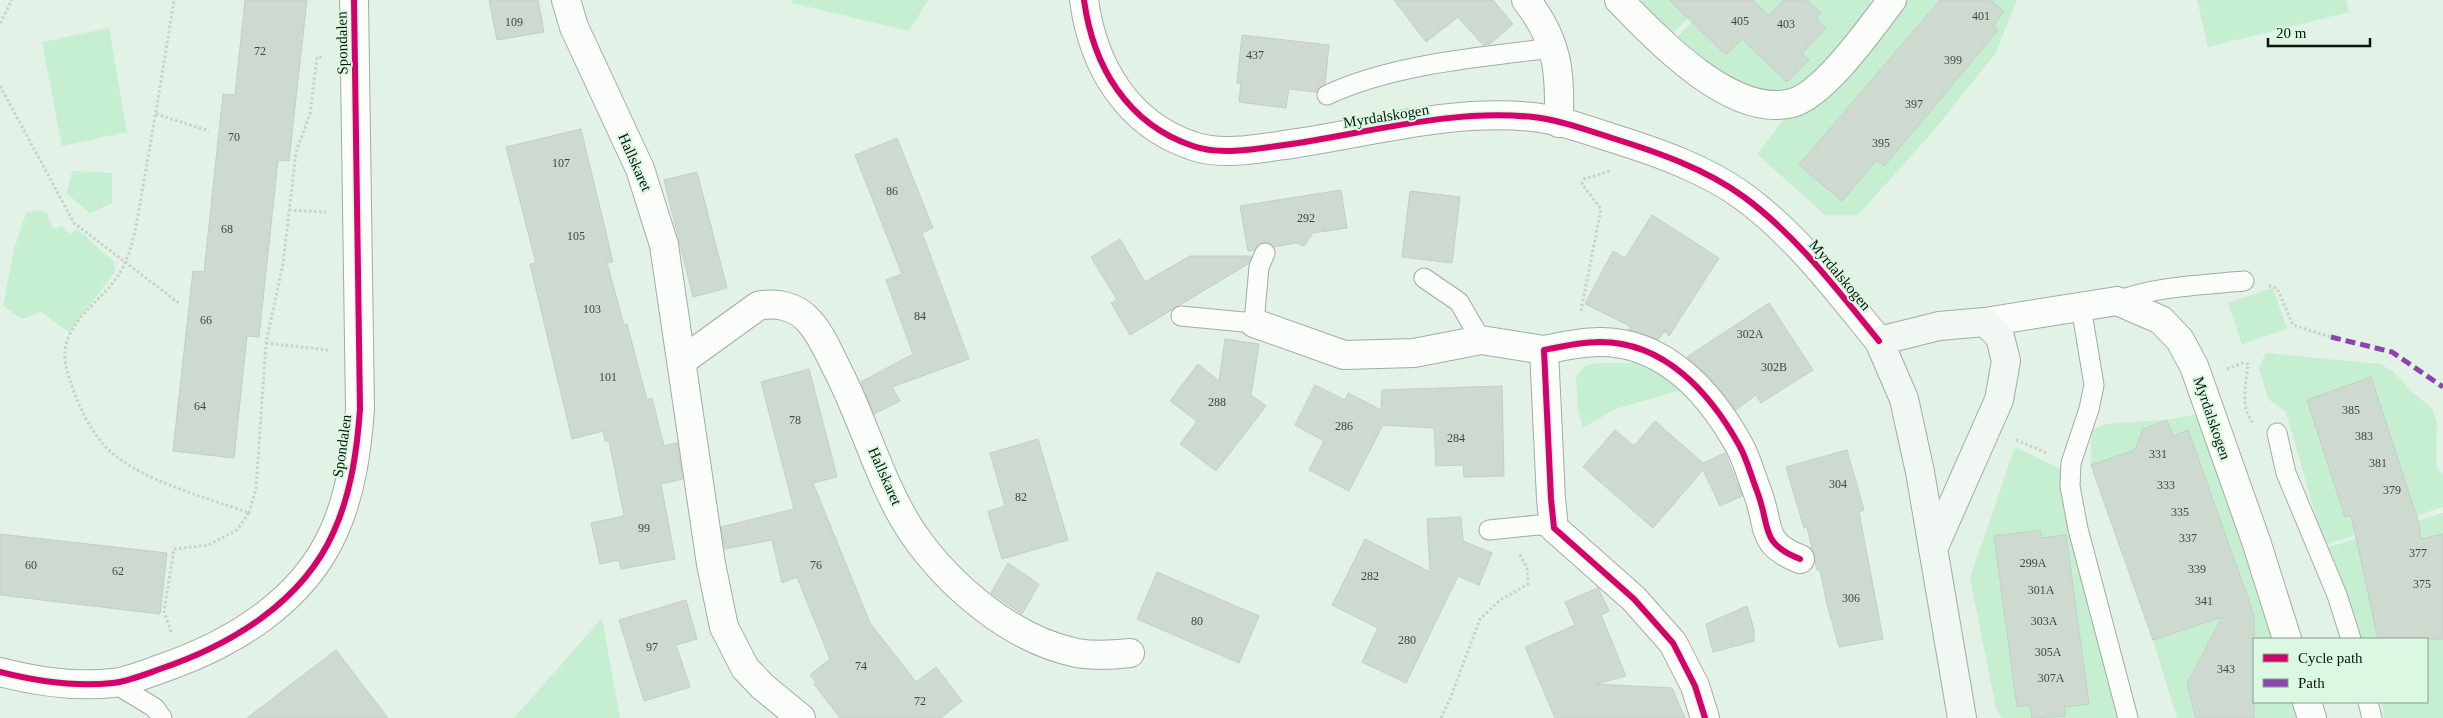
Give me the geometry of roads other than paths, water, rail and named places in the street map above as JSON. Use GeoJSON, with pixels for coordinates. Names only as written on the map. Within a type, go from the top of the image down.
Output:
{"type":"FeatureCollection","features":[{"type":"Feature","properties":{"kind":"main road"},"geometry":{"type":"LineString","coordinates":[[1879,341],[1939,326],[1985,322],[2000,337],[2006,361],[1998,400],[1933,549]]}},
{"type":"Feature","properties":{"kind":"main road","name":"Myrdalskogen"},"geometry":{"type":"LineString","coordinates":[[1879,341],[1904,399],[1920,472],[1962,718]]}},
{"type":"Feature","properties":{"kind":"street","name":"Spondalen"},"geometry":{"type":"LineString","coordinates":[[0,672],[78,683],[114,682],[183,661],[252,624],[284,600],[310,572],[334,532],[348,491],[357,452],[360,353],[354,0]]}},
{"type":"Feature","properties":{"kind":"street","name":"Hallskaret"},"geometry":{"type":"LineString","coordinates":[[566,0],[574,27],[640,169],[652,202],[664,245],[711,564],[724,627],[746,668],[762,686],[801,718]]}},
{"type":"Feature","properties":{"kind":"street","name":"Myrdalskogen"},"geometry":{"type":"LineString","coordinates":[[1084,0],[1086,14],[1102,67],[1127,104],[1158,130],[1194,147],[1240,151],[1421,122],[1478,116],[1534,117],[1559,123],[1635,145],[1694,168],[1744,197],[1795,242],[1879,341]]}},
{"type":"Feature","properties":{"kind":"street"},"geometry":{"type":"LineString","coordinates":[[1526,0],[1538,15],[1553,48],[1560,76],[1559,123]]}},
{"type":"Feature","properties":{"kind":"street"},"geometry":{"type":"LineString","coordinates":[[1619,0],[1709,82],[1736,97],[1766,105],[1792,102],[1816,88],[1859,44],[1892,0]]}},
{"type":"Feature","properties":{"kind":"street","name":"Myrdalskogen"},"geometry":{"type":"LineString","coordinates":[[2117,301],[2161,320],[2180,340],[2194,366],[2256,541],[2287,638]]}},
{"type":"Feature","properties":{"kind":"street"},"geometry":{"type":"LineString","coordinates":[[1985,322],[2117,301]]}},
{"type":"Feature","properties":{"kind":"street","name":"Hallskaret"},"geometry":{"type":"LineString","coordinates":[[682,361],[758,306],[769,304],[784,305],[796,311],[809,321],[824,343],[850,393],[892,496],[912,532],[955,581],[1009,624],[1056,648],[1078,653],[1101,655],[1130,653]]}},
{"type":"Feature","properties":{"kind":"street"},"geometry":{"type":"LineString","coordinates":[[1254,323],[1344,355],[1414,353],[1481,340],[1544,350],[1574,343],[1601,342],[1622,344],[1644,350],[1665,360],[1685,375],[1703,392],[1719,412],[1740,447],[1758,495],[1771,542],[1781,552],[1800,559]]}},
{"type":"Feature","properties":{"kind":"street"},"geometry":{"type":"LineString","coordinates":[[1544,350],[1554,528],[1634,599],[1673,642],[1695,686],[1706,718]]}},
{"type":"Feature","properties":{"kind":"street"},"geometry":{"type":"LineString","coordinates":[[2307,703],[2312,718]]}},
{"type":"Feature","properties":{"kind":"lane"},"geometry":{"type":"LineString","coordinates":[[1327,95],[1349,85],[1456,60],[1553,48]]}},
{"type":"Feature","properties":{"kind":"lane"},"geometry":{"type":"LineString","coordinates":[[1182,316],[1254,323],[1259,267],[1264,253]]}},
{"type":"Feature","properties":{"kind":"lane"},"geometry":{"type":"LineString","coordinates":[[1424,278],[1459,302],[1481,340]]}},
{"type":"Feature","properties":{"kind":"lane"},"geometry":{"type":"LineString","coordinates":[[2117,301],[2140,292],[2244,281]]}},
{"type":"Feature","properties":{"kind":"lane"},"geometry":{"type":"LineString","coordinates":[[2081,307],[2094,384],[2089,409],[2071,463],[2070,486],[2078,529],[2128,718]]}},
{"type":"Feature","properties":{"kind":"lane"},"geometry":{"type":"LineString","coordinates":[[2277,434],[2286,473],[2337,595],[2351,638]]}},
{"type":"Feature","properties":{"kind":"lane"},"geometry":{"type":"LineString","coordinates":[[1489,530],[1538,526],[1554,528]]}},
{"type":"Feature","properties":{"kind":"lane"},"geometry":{"type":"LineString","coordinates":[[114,682],[155,708],[162,718]]}},
{"type":"Feature","properties":{"kind":"lane"},"geometry":{"type":"LineString","coordinates":[[2368,703],[2372,718]]}}]}
